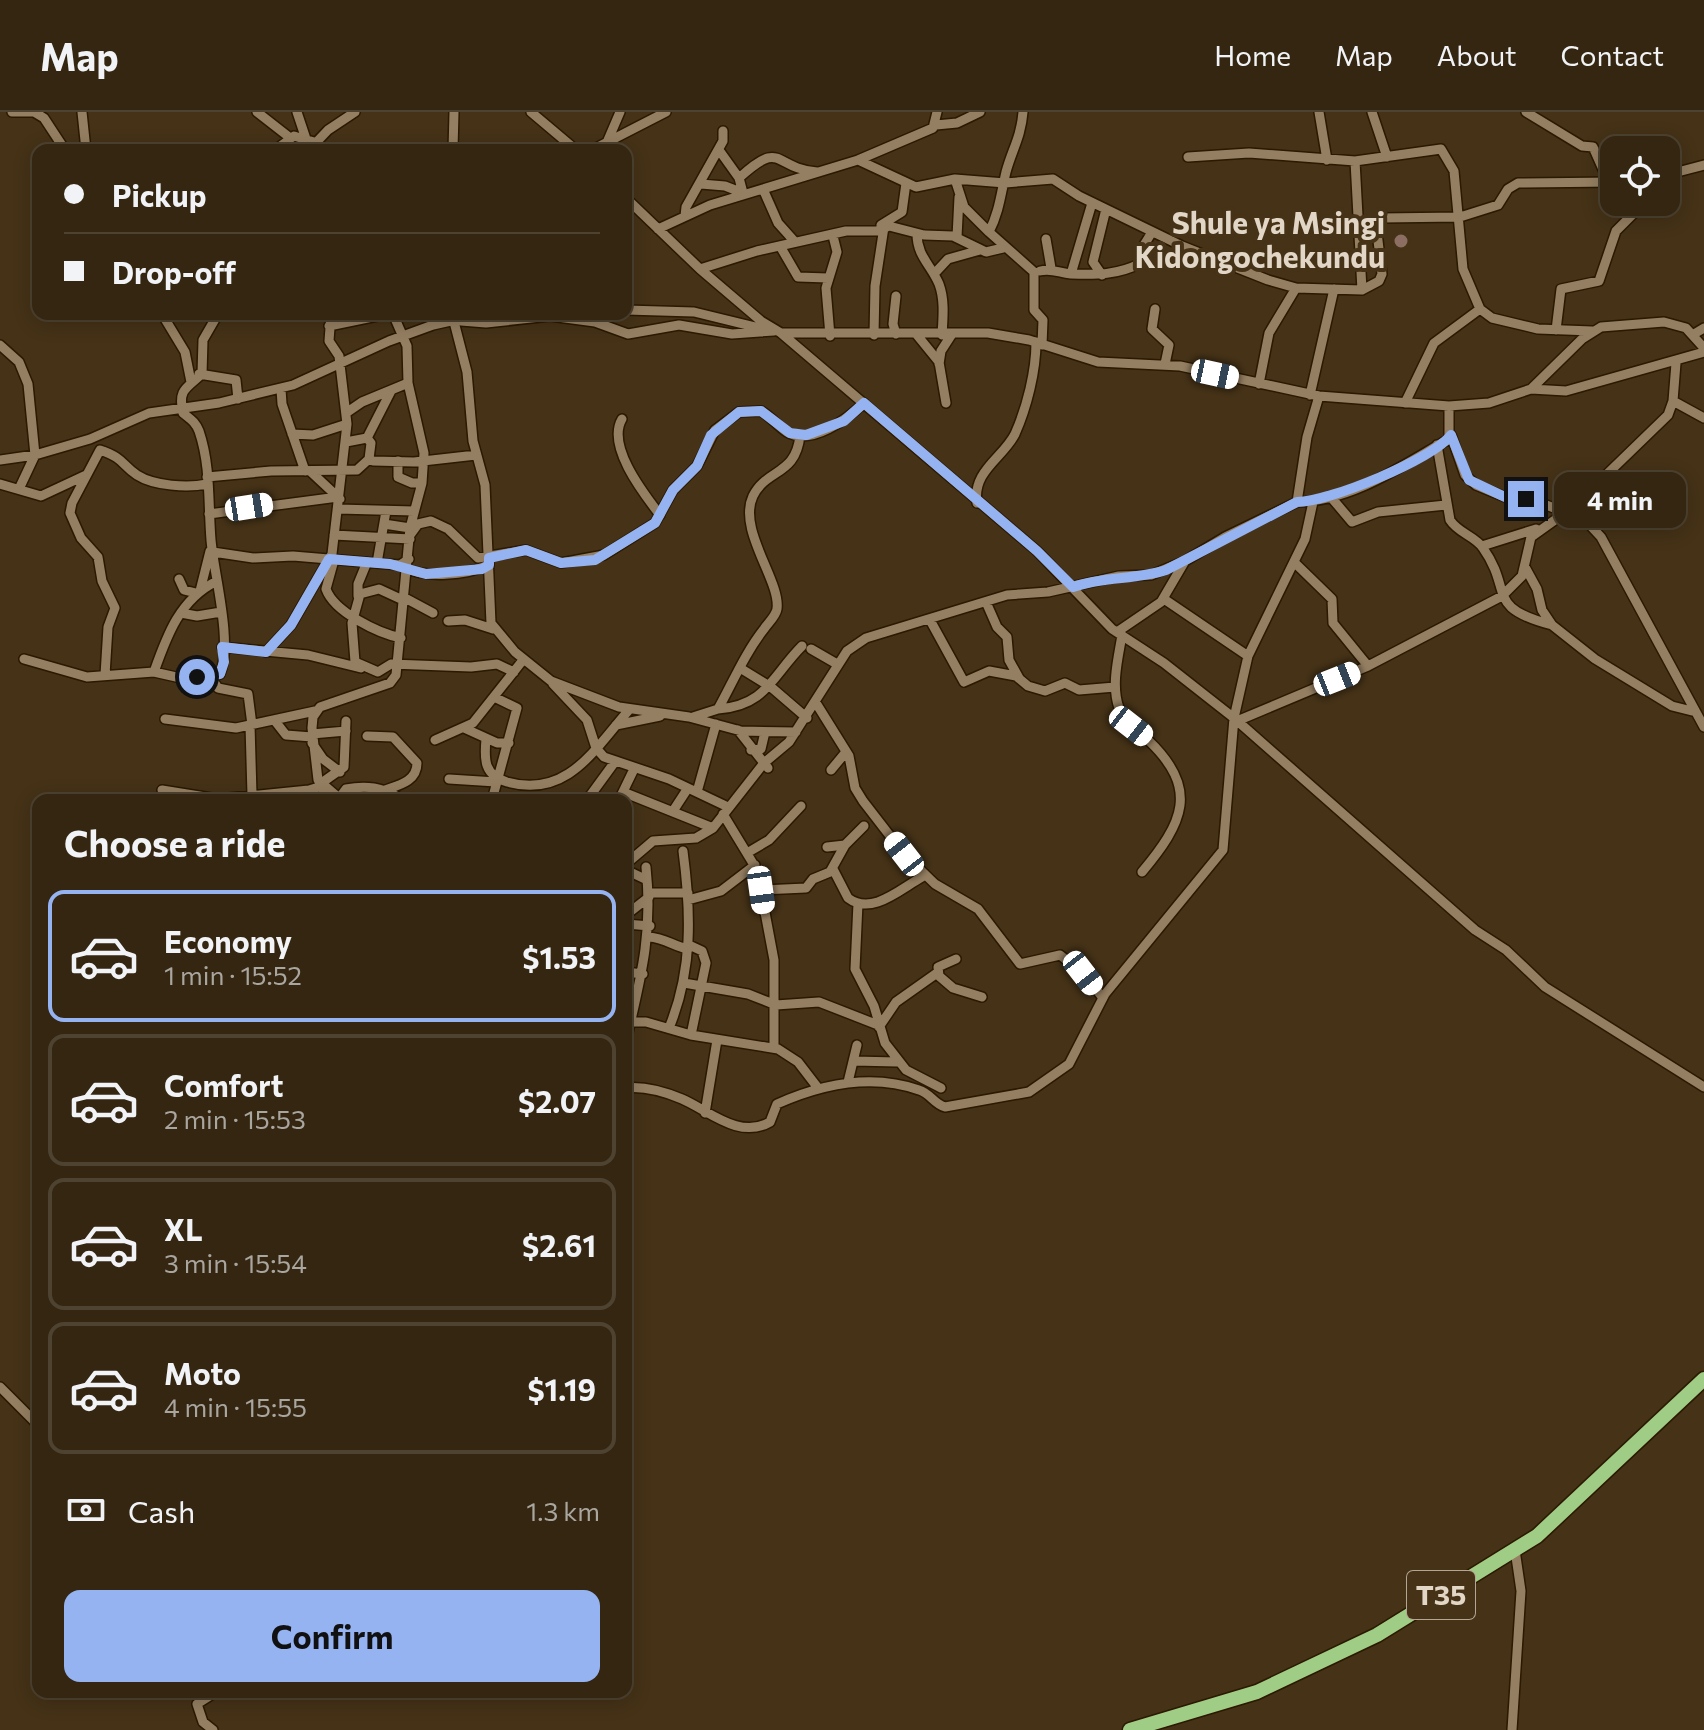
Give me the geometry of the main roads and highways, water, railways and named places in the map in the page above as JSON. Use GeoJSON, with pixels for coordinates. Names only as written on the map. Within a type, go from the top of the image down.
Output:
{"type":"FeatureCollection","features":[{"type":"Feature","properties":{"kind":"highway","name":"T35"},"geometry":{"type":"LineString","coordinates":[[1130,1730],[1257,1692],[1377,1635],[1537,1536],[1704,1379]]}},
{"type":"Feature","properties":{"kind":"place","name":"Shule ya Msingi Kidongochekundu"},"geometry":{"type":"Point","coordinates":[1401,241]}}]}
